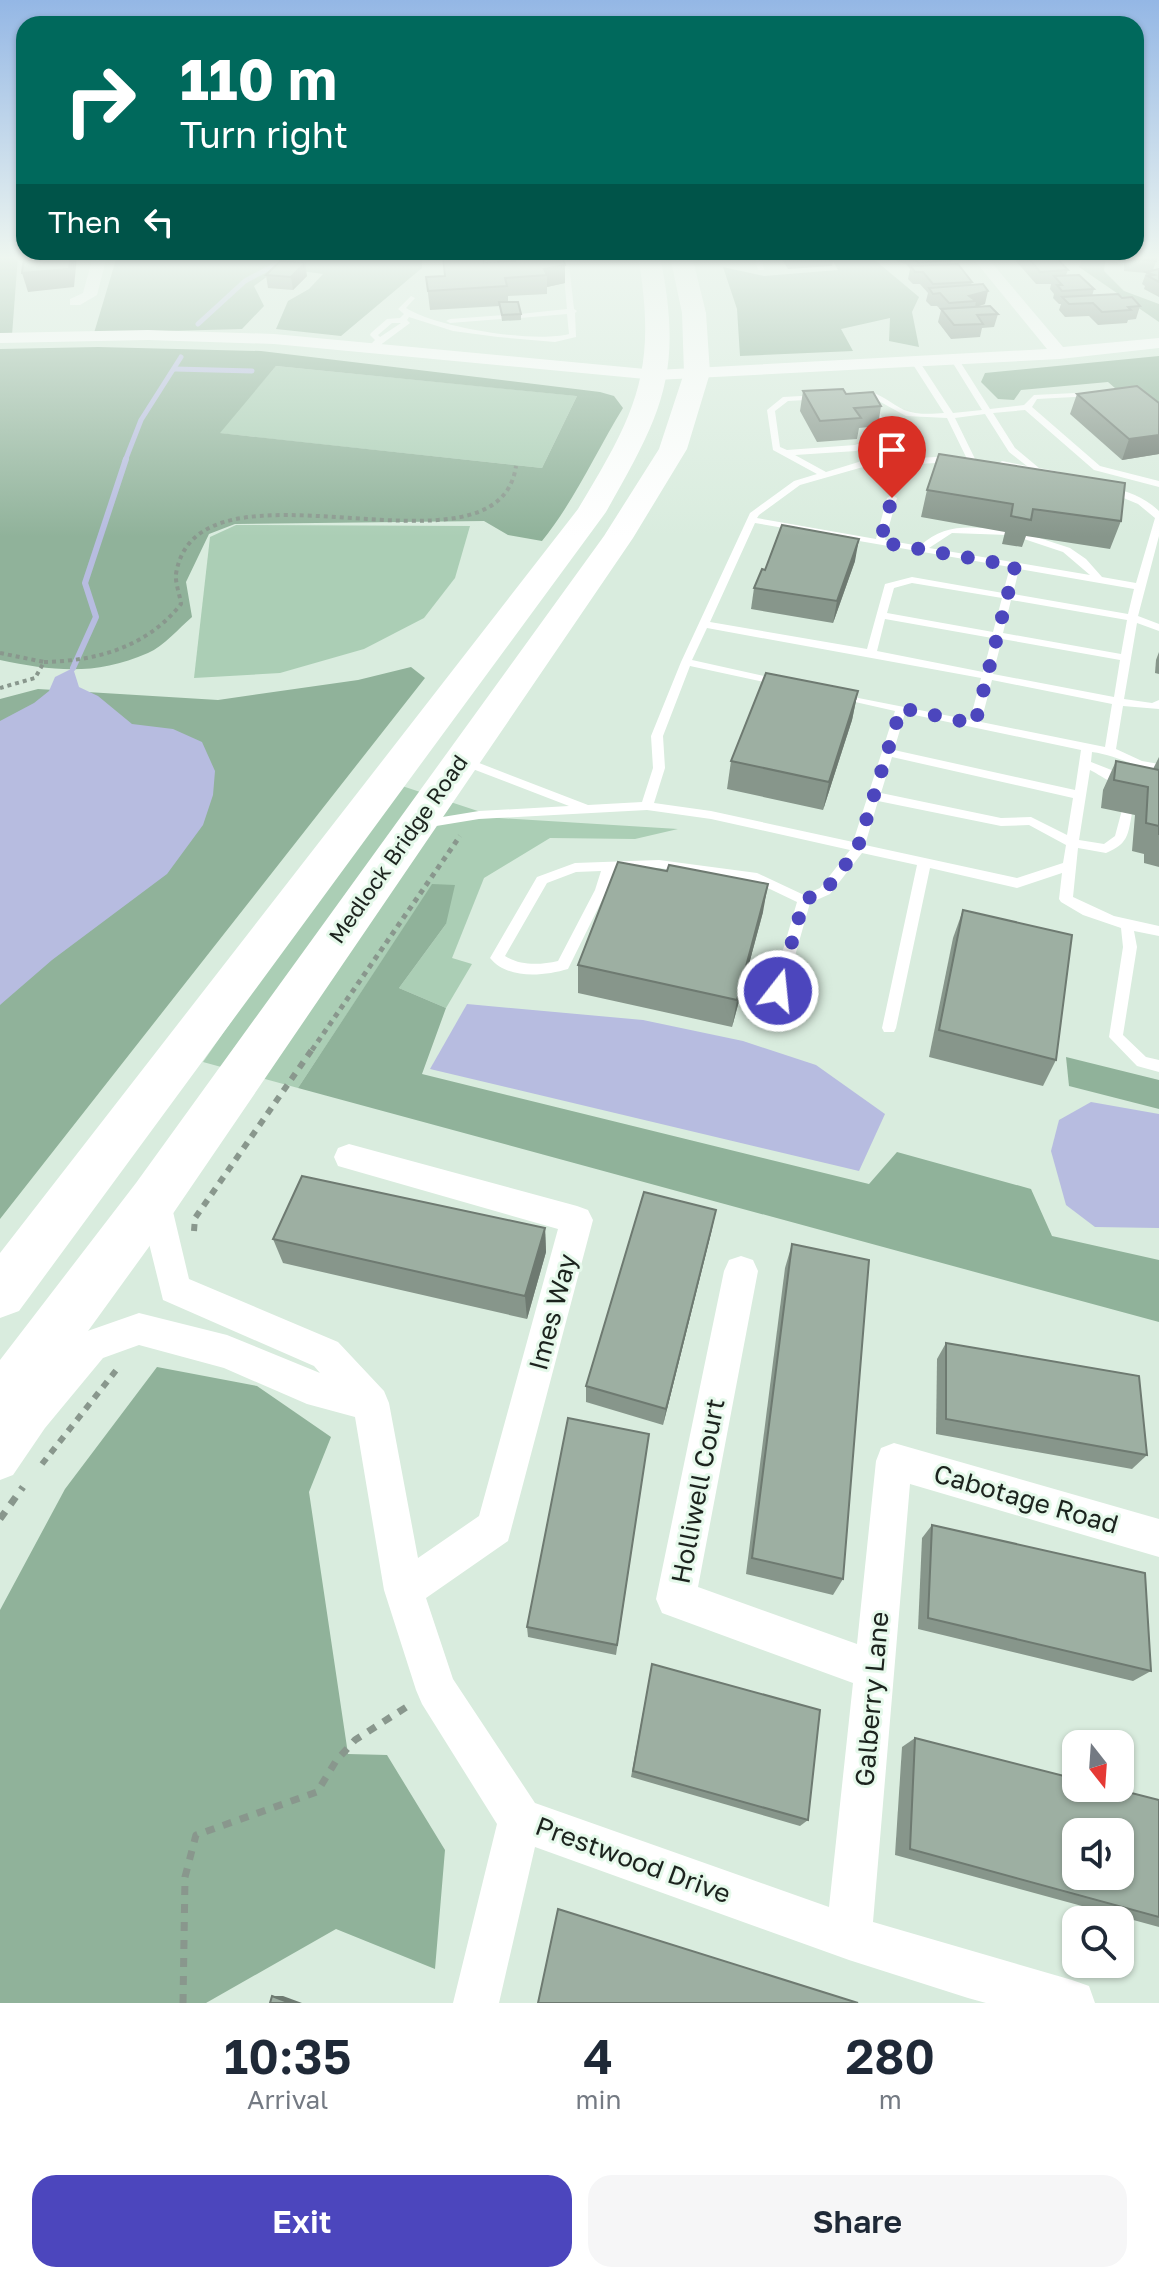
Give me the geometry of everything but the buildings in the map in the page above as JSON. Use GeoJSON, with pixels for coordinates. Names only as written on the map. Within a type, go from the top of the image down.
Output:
{"type":"FeatureCollection","features":[{"type":"Feature","properties":{"kind":"highway","name":"Medlock Bridge Road"},"geometry":{"type":"LineString","coordinates":[[0,1294],[591,512],[632,442],[656,375],[657,349]]}},
{"type":"Feature","properties":{"kind":"highway","name":"Medlock Bridge Road"},"geometry":{"type":"LineString","coordinates":[[0,1405],[154,1199],[618,538],[673,449],[697,373],[696,349]]}},
{"type":"Feature","properties":{"kind":"street"},"geometry":{"type":"LineString","coordinates":[[432,349],[656,375],[916,363],[1101,349]]}},
{"type":"Feature","properties":{"kind":"street"},"geometry":{"type":"LineString","coordinates":[[1056,349],[1060,354]]}},
{"type":"Feature","properties":{"kind":"street","name":"Imes Way"},"geometry":{"type":"LineString","coordinates":[[349,1157],[577,1220],[495,1528],[404,1590]]}},
{"type":"Feature","properties":{"kind":"street"},"geometry":{"type":"LineString","coordinates":[[154,1199],[175,1289],[326,1354],[371,1403]]}},
{"type":"Feature","properties":{"kind":"street","name":"Holliwell Court"},"geometry":{"type":"LineString","coordinates":[[741,1271],[676,1599],[874,1671]]}},
{"type":"Feature","properties":{"kind":"street"},"geometry":{"type":"LineString","coordinates":[[0,1462],[32,1415],[91,1346],[139,1329],[227,1352],[307,1387],[371,1403]]}},
{"type":"Feature","properties":{"kind":"street","name":"Prestwood Drive"},"geometry":{"type":"LineString","coordinates":[[371,1403],[404,1590],[436,1690],[520,1820],[849,1937],[967,1989],[1072,2003]]}},
{"type":"Feature","properties":{"kind":"street","name":"Galberry Lane"},"geometry":{"type":"LineString","coordinates":[[849,1937],[894,1461]]}},
{"type":"Feature","properties":{"kind":"street","name":"Cabotage Road"},"geometry":{"type":"LineString","coordinates":[[894,1461],[1159,1538]]}},
{"type":"Feature","properties":{"kind":"street"},"geometry":{"type":"LineString","coordinates":[[476,2003],[520,1820]]}},
{"type":"Feature","properties":{"kind":"lane"},"geometry":{"type":"LineString","coordinates":[[955,360],[1012,450],[1035,468]]}},
{"type":"Feature","properties":{"kind":"lane"},"geometry":{"type":"LineString","coordinates":[[916,363],[950,415],[972,461]]}},
{"type":"Feature","properties":{"kind":"lane"},"geometry":{"type":"LineString","coordinates":[[1027,407],[1034,397],[1106,393]]}},
{"type":"Feature","properties":{"kind":"lane"},"geometry":{"type":"LineString","coordinates":[[787,453],[856,448],[890,435],[873,410],[846,396],[881,397],[906,414],[950,415],[1027,407],[1097,468],[1159,484]]}},
{"type":"Feature","properties":{"kind":"lane"},"geometry":{"type":"LineString","coordinates":[[825,475],[776,448],[771,410],[786,399],[831,397]]}},
{"type":"Feature","properties":{"kind":"lane"},"geometry":{"type":"LineString","coordinates":[[647,806],[659,768],[657,736],[686,662],[755,513],[797,483],[862,464],[948,459],[1035,468],[1063,476]]}},
{"type":"Feature","properties":{"kind":"lane"},"geometry":{"type":"LineString","coordinates":[[1133,496],[1143,480],[1159,475]]}},
{"type":"Feature","properties":{"kind":"lane"},"geometry":{"type":"LineString","coordinates":[[1091,484],[1133,496],[1149,505],[1159,518],[1133,618],[1110,751]]}},
{"type":"Feature","properties":{"kind":"lane"},"geometry":{"type":"LineString","coordinates":[[880,542],[892,498]]}},
{"type":"Feature","properties":{"kind":"lane"},"geometry":{"type":"LineString","coordinates":[[752,520],[1099,580],[1144,582]]}},
{"type":"Feature","properties":{"kind":"lane"},"geometry":{"type":"LineString","coordinates":[[922,549],[931,539],[954,528],[1005,533]]}},
{"type":"Feature","properties":{"kind":"lane"},"geometry":{"type":"LineString","coordinates":[[1024,536],[1062,545],[1083,558],[1099,580]]}},
{"type":"Feature","properties":{"kind":"lane"},"geometry":{"type":"LineString","coordinates":[[975,724],[1015,566]]}},
{"type":"Feature","properties":{"kind":"lane"},"geometry":{"type":"LineString","coordinates":[[871,653],[889,586],[912,580],[1133,618],[1159,628]]}},
{"type":"Feature","properties":{"kind":"lane"},"geometry":{"type":"LineString","coordinates":[[880,615],[1126,658]]}},
{"type":"Feature","properties":{"kind":"lane"},"geometry":{"type":"LineString","coordinates":[[704,624],[1120,702],[1155,707],[1159,703]]}},
{"type":"Feature","properties":{"kind":"lane"},"geometry":{"type":"LineString","coordinates":[[686,662],[794,685]]}},
{"type":"Feature","properties":{"kind":"lane"},"geometry":{"type":"LineString","coordinates":[[824,692],[1110,751],[1139,764],[1159,768]]}},
{"type":"Feature","properties":{"kind":"lane"},"geometry":{"type":"LineString","coordinates":[[609,866],[601,890],[563,965],[550,970],[503,964],[497,958],[542,880],[575,868],[609,866],[659,864],[757,878],[804,900],[825,891],[857,850],[901,708]]}},
{"type":"Feature","properties":{"kind":"lane"},"geometry":{"type":"LineString","coordinates":[[1087,748],[1066,899],[1083,911],[1159,931]]}},
{"type":"Feature","properties":{"kind":"lane"},"geometry":{"type":"LineString","coordinates":[[888,752],[1080,795]]}},
{"type":"Feature","properties":{"kind":"lane"},"geometry":{"type":"LineString","coordinates":[[460,760],[591,810]]}},
{"type":"Feature","properties":{"kind":"lane"},"geometry":{"type":"LineString","coordinates":[[1085,764],[1122,781],[1128,795]]}},
{"type":"Feature","properties":{"kind":"lane"},"geometry":{"type":"LineString","coordinates":[[874,796],[1001,822],[1031,821],[1072,843],[1106,849],[1121,838],[1126,813]]}},
{"type":"Feature","properties":{"kind":"lane"},"geometry":{"type":"LineString","coordinates":[[414,826],[479,815],[647,806],[711,815],[857,850],[1017,883],[1069,866]]}},
{"type":"Feature","properties":{"kind":"lane"},"geometry":{"type":"LineString","coordinates":[[889,1028],[924,864]]}},
{"type":"Feature","properties":{"kind":"lane"},"geometry":{"type":"LineString","coordinates":[[778,991],[804,900]]}},
{"type":"Feature","properties":{"kind":"lane"},"geometry":{"type":"LineString","coordinates":[[1127,925],[1130,947],[1116,1037],[1142,1062],[1159,1066]]}},
{"type":"Feature","properties":{"kind":"path"},"geometry":{"type":"LineString","coordinates":[[0,653],[44,662],[69,663],[99,656],[145,638],[173,617],[181,604],[176,576],[180,558],[194,535],[221,520],[321,515],[442,521],[478,515],[499,503],[511,489],[516,466]]}},
{"type":"Feature","properties":{"kind":"path"},"geometry":{"type":"LineString","coordinates":[[0,688],[35,678],[44,662]]}},
{"type":"Feature","properties":{"kind":"path"},"geometry":{"type":"LineString","coordinates":[[183,2003],[185,1877],[196,1835],[317,1792],[334,1760],[357,1736],[436,1690]]}},
{"type":"Feature","properties":{"kind":"green space"},"geometry":{"type":"Polygon","coordinates":[[[0,349],[261,351],[600,392],[614,396],[623,408],[575,493],[542,541],[508,535],[484,521],[235,524],[209,534],[186,582],[192,617],[154,650],[129,660],[92,668],[56,669],[0,660],[0,349]],[[276,366],[220,433],[542,468],[577,396],[276,366]]]}},
{"type":"Feature","properties":{"kind":"green space"},"geometry":{"type":"Polygon","coordinates":[[[740,349],[853,351],[740,356],[740,349]]]}},
{"type":"Feature","properties":{"kind":"green space"},"geometry":{"type":"Polygon","coordinates":[[[1159,356],[1159,426],[1108,382],[1021,390],[1014,400],[998,399],[981,382],[985,373],[1159,356]]]}},
{"type":"Feature","properties":{"kind":"green space"},"geometry":{"type":"Polygon","coordinates":[[[276,366],[577,396],[542,468],[218,433],[276,366]]]}},
{"type":"Feature","properties":{"kind":"green space"},"geometry":{"type":"Polygon","coordinates":[[[236,525],[470,526],[455,578],[424,618],[364,649],[280,673],[194,678],[210,537],[236,525]]]}},
{"type":"Feature","properties":{"kind":"green space"},"geometry":{"type":"Polygon","coordinates":[[[411,667],[425,678],[0,1219],[0,699],[38,689],[218,700],[358,680],[411,667]]]}},
{"type":"Feature","properties":{"kind":"green space"},"geometry":{"type":"Polygon","coordinates":[[[396,784],[499,818],[678,829],[635,839],[550,838],[484,878],[452,958],[472,964],[446,1008],[399,988],[446,924],[432,885],[298,1088],[203,1062],[396,784]]]}},
{"type":"Feature","properties":{"kind":"green space"},"geometry":{"type":"Polygon","coordinates":[[[432,884],[455,885],[446,924],[399,988],[446,1008],[422,1074],[869,1184],[897,1152],[1031,1189],[1052,1236],[1159,1260],[1159,1322],[298,1088],[432,884]]]}},
{"type":"Feature","properties":{"kind":"green space"},"geometry":{"type":"Polygon","coordinates":[[[1066,1057],[1159,1080],[1159,1109],[1069,1086],[1066,1057]]]}},
{"type":"Feature","properties":{"kind":"green space"},"geometry":{"type":"Polygon","coordinates":[[[157,1367],[257,1386],[331,1437],[309,1492],[348,1754],[387,1755],[445,1850],[435,1969],[336,1929],[206,2003],[0,2003],[0,1610],[65,1489],[157,1367]]]}},
{"type":"Feature","properties":{"kind":"water"},"geometry":{"type":"Polygon","coordinates":[[[73,668],[79,687],[98,696],[132,724],[173,729],[202,742],[215,771],[213,795],[203,825],[167,874],[52,960],[0,1005],[0,721],[34,703],[49,691],[55,677],[73,668]]]}},
{"type":"Feature","properties":{"kind":"water"},"geometry":{"type":"Polygon","coordinates":[[[467,1004],[643,1020],[743,1041],[816,1065],[885,1114],[859,1171],[430,1069],[467,1004]]]}},
{"type":"Feature","properties":{"kind":"water"},"geometry":{"type":"Polygon","coordinates":[[[1091,1102],[1159,1114],[1159,1228],[1095,1227],[1066,1205],[1051,1151],[1059,1120],[1091,1102]]]}},
{"type":"Feature","properties":{"kind":"waterway"},"geometry":{"type":"LineString","coordinates":[[125,461],[141,420],[181,357]]}},
{"type":"Feature","properties":{"kind":"waterway"},"geometry":{"type":"LineString","coordinates":[[175,369],[252,371]]}},
{"type":"Feature","properties":{"kind":"waterway"},"geometry":{"type":"LineString","coordinates":[[73,668],[96,617],[85,583],[126,459]]}},
{"type":"Feature","properties":{"kind":"route"},"geometry":{"type":"LineString","coordinates":[[778,991],[804,900],[825,891],[857,850],[901,708],[975,724],[1015,566],[880,542],[892,498]]}}]}
